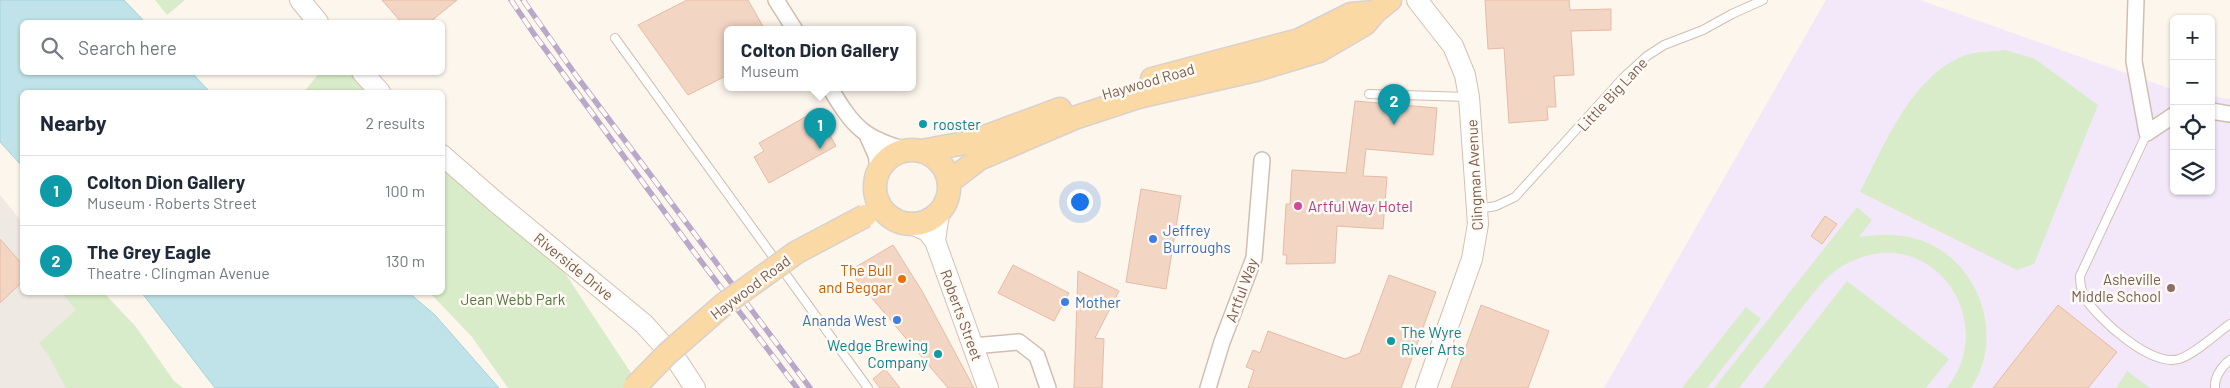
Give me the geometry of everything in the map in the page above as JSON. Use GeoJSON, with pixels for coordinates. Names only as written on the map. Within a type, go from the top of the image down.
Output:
{"type":"FeatureCollection","features":[{"type":"Feature","properties":{"kind":"main road"},"geometry":{"type":"LineString","coordinates":[[300,0],[316,20]]}},
{"type":"Feature","properties":{"kind":"main road","name":"Clingman Avenue"},"geometry":{"type":"LineString","coordinates":[[1416,0],[1445,34],[1459,58],[1469,97],[1478,209],[1477,240],[1472,259],[1426,388]]}},
{"type":"Feature","properties":{"kind":"main road","name":"Haywood Road"},"geometry":{"type":"LineString","coordinates":[[916,151],[971,142],[1112,90],[1136,91],[1256,70],[1319,51],[1365,24],[1382,6]]}},
{"type":"Feature","properties":{"kind":"main road"},"geometry":{"type":"LineString","coordinates":[[365,75],[378,90]]}},
{"type":"Feature","properties":{"kind":"main road","name":"Haywood Road"},"geometry":{"type":"LineString","coordinates":[[949,182],[979,159],[1078,118],[1136,91]]}},
{"type":"Feature","properties":{"kind":"main road"},"geometry":{"type":"LineString","coordinates":[[912,224],[927,222],[939,213],[949,193],[949,182],[940,163],[916,151],[892,156],[879,171],[873,212],[912,224],[927,231],[935,241]]}},
{"type":"Feature","properties":{"kind":"main road","name":"Riverside Drive"},"geometry":{"type":"LineString","coordinates":[[445,158],[496,203],[644,324],[678,362],[695,388]]}},
{"type":"Feature","properties":{"kind":"main road","name":"Haywood Road"},"geometry":{"type":"LineString","coordinates":[[634,388],[667,354],[723,305],[797,252],[873,212]]}},
{"type":"Feature","properties":{"kind":"main road","name":"Roberts Street"},"geometry":{"type":"LineString","coordinates":[[939,213],[935,241],[988,388]]}},
{"type":"Feature","properties":{"kind":"street"},"geometry":{"type":"LineString","coordinates":[[776,0],[792,26]]}},
{"type":"Feature","properties":{"kind":"street"},"geometry":{"type":"LineString","coordinates":[[2136,0],[2134,62],[2147,133],[2170,118]]}},
{"type":"Feature","properties":{"kind":"street"},"geometry":{"type":"LineString","coordinates":[[832,91],[855,124],[867,136],[876,155],[879,171]]}},
{"type":"Feature","properties":{"kind":"street"},"geometry":{"type":"LineString","coordinates":[[2215,112],[2230,114]]}},
{"type":"Feature","properties":{"kind":"street"},"geometry":{"type":"LineString","coordinates":[[867,136],[889,145],[916,151]]}},
{"type":"Feature","properties":{"kind":"street","name":"Artful Way"},"geometry":{"type":"LineString","coordinates":[[1208,388],[1222,342],[1254,258],[1262,160]]}},
{"type":"Feature","properties":{"kind":"street"},"geometry":{"type":"LineString","coordinates":[[973,346],[1019,342],[1037,356],[1048,388]]}},
{"type":"Feature","properties":{"kind":"lane","name":"Little Big Lane"},"geometry":{"type":"LineString","coordinates":[[1478,209],[1496,206],[1515,197],[1623,78],[1646,56],[1664,45],[1703,30],[1763,0]]}},
{"type":"Feature","properties":{"kind":"lane"},"geometry":{"type":"LineString","coordinates":[[615,38],[868,388]]}},
{"type":"Feature","properties":{"kind":"lane"},"geometry":{"type":"LineString","coordinates":[[1368,94],[1469,97]]}},
{"type":"Feature","properties":{"kind":"lane"},"geometry":{"type":"LineString","coordinates":[[2147,133],[2080,276],[2080,287],[2084,298],[2102,319],[2141,350],[2164,360],[2179,359],[2230,324]]}},
{"type":"Feature","properties":{"kind":"lane"},"geometry":{"type":"LineString","coordinates":[[2215,388],[2214,384],[2222,366],[2230,360]]}},
{"type":"Feature","properties":{"kind":"shaded area"},"geometry":{"type":"Polygon","coordinates":[[[1826,0],[1920,0],[2170,89],[2170,195],[2215,195],[2215,97],[2230,99],[2230,388],[1604,388],[1826,0]]]}},
{"type":"Feature","properties":{"kind":"shaded area"},"geometry":{"type":"Polygon","coordinates":[[[0,195],[20,220],[20,295],[83,295],[161,388],[0,388],[0,195]]]}},
{"type":"Feature","properties":{"kind":"green space"},"geometry":{"type":"Polygon","coordinates":[[[155,0],[185,0],[167,15],[155,0]]]}},
{"type":"Feature","properties":{"kind":"green space"},"geometry":{"type":"Polygon","coordinates":[[[2005,50],[2035,59],[2098,105],[2034,264],[2017,270],[1860,192],[1901,115],[1928,80],[1944,66],[1968,54],[2005,50]]]}},
{"type":"Feature","properties":{"kind":"green space"},"geometry":{"type":"Polygon","coordinates":[[[318,75],[365,75],[378,90],[306,90],[318,75]]]}},
{"type":"Feature","properties":{"kind":"green space","name":"Jean Webb Park"},"geometry":{"type":"Polygon","coordinates":[[[445,158],[557,261],[641,388],[508,388],[472,337],[432,295],[445,295],[445,158]]]}},
{"type":"Feature","properties":{"kind":"green space"},"geometry":{"type":"Polygon","coordinates":[[[1857,207],[1872,220],[1859,237],[1890,235],[1920,240],[1941,250],[1958,264],[1971,282],[1981,302],[1986,324],[1986,346],[1981,368],[1971,388],[1947,388],[1961,362],[1966,334],[1961,308],[1949,285],[1931,267],[1908,256],[1881,253],[1852,261],[1826,279],[1812,294],[1739,388],[1714,388],[1857,207]]]}},
{"type":"Feature","properties":{"kind":"green space"},"geometry":{"type":"Polygon","coordinates":[[[1847,281],[1949,359],[1926,388],[1763,388],[1847,281]]]}},
{"type":"Feature","properties":{"kind":"green space"},"geometry":{"type":"Polygon","coordinates":[[[64,295],[106,295],[136,327],[174,381],[183,388],[66,388],[47,353],[39,343],[76,310],[64,295]]]}},
{"type":"Feature","properties":{"kind":"green space"},"geometry":{"type":"Polygon","coordinates":[[[1746,307],[1761,319],[1707,388],[1682,388],[1746,307]]]}},
{"type":"Feature","properties":{"kind":"green space"},"geometry":{"type":"Polygon","coordinates":[[[2127,371],[2150,388],[2116,388],[2127,371]]]}},
{"type":"Feature","properties":{"kind":"water"},"geometry":{"type":"Polygon","coordinates":[[[0,0],[124,0],[143,20],[20,20],[20,75],[194,75],[208,90],[20,90],[20,164],[0,142],[0,0]]]}},
{"type":"Feature","properties":{"kind":"water"},"geometry":{"type":"Polygon","coordinates":[[[144,295],[411,295],[435,315],[499,388],[215,388],[144,295]]]}},
{"type":"Feature","properties":{"kind":"building"},"geometry":{"type":"Polygon","coordinates":[[[382,0],[457,0],[432,20],[399,20],[382,0]]]}},
{"type":"Feature","properties":{"kind":"building"},"geometry":{"type":"Polygon","coordinates":[[[687,0],[748,0],[763,26],[724,26],[724,77],[688,95],[638,25],[687,0]]]}},
{"type":"Feature","properties":{"kind":"building"},"geometry":{"type":"Polygon","coordinates":[[[1485,0],[1569,0],[1570,10],[1611,9],[1611,30],[1571,31],[1574,75],[1554,76],[1556,107],[1547,107],[1548,120],[1509,123],[1504,48],[1488,49],[1485,0]]]}},
{"type":"Feature","properties":{"kind":"building"},"geometry":{"type":"Polygon","coordinates":[[[1355,101],[1437,108],[1433,155],[1366,149],[1363,176],[1387,177],[1383,229],[1337,226],[1335,263],[1286,264],[1287,255],[1283,255],[1286,204],[1290,204],[1292,170],[1346,173],[1355,101]]]}},
{"type":"Feature","properties":{"kind":"building"},"geometry":{"type":"Polygon","coordinates":[[[816,111],[836,146],[769,183],[754,157],[764,151],[759,143],[816,111]]]}},
{"type":"Feature","properties":{"kind":"building","name":"Jeffrey Burroughs"},"geometry":{"type":"Polygon","coordinates":[[[1141,189],[1181,196],[1166,289],[1126,282],[1141,189]]]}},
{"type":"Feature","properties":{"kind":"building"},"geometry":{"type":"Polygon","coordinates":[[[1825,216],[1837,224],[1822,244],[1811,236],[1825,216]]]}},
{"type":"Feature","properties":{"kind":"building"},"geometry":{"type":"Polygon","coordinates":[[[0,239],[20,262],[20,284],[0,303],[0,239]]]}},
{"type":"Feature","properties":{"kind":"building"},"geometry":{"type":"Polygon","coordinates":[[[893,245],[922,291],[974,388],[948,388],[849,271],[893,245]]]}},
{"type":"Feature","properties":{"kind":"building"},"geometry":{"type":"Polygon","coordinates":[[[1013,265],[1069,293],[1054,321],[998,293],[1013,265]]]}},
{"type":"Feature","properties":{"kind":"building"},"geometry":{"type":"Polygon","coordinates":[[[1078,271],[1119,291],[1095,338],[1104,339],[1102,388],[1074,388],[1078,271]]]}},
{"type":"Feature","properties":{"kind":"building","name":"The Wyre River Arts"},"geometry":{"type":"Polygon","coordinates":[[[1389,275],[1436,292],[1401,388],[1248,388],[1254,370],[1246,367],[1253,350],[1260,353],[1268,331],[1345,359],[1360,353],[1389,275]]]}},
{"type":"Feature","properties":{"kind":"building"},"geometry":{"type":"Polygon","coordinates":[[[1481,305],[1549,331],[1528,388],[1451,388],[1481,305]]]}},
{"type":"Feature","properties":{"kind":"building","name":"Asheville Middle School"},"geometry":{"type":"Polygon","coordinates":[[[2058,305],[2117,352],[2088,388],[1993,388],[2058,305]]]}},
{"type":"Feature","properties":{"kind":"building"},"geometry":{"type":"Polygon","coordinates":[[[885,369],[900,388],[880,388],[873,379],[885,369]]]}},
{"type":"Feature","properties":{"kind":"railway"},"geometry":{"type":"LineString","coordinates":[[511,0],[691,248],[797,388]]}},
{"type":"Feature","properties":{"kind":"railway"},"geometry":{"type":"LineString","coordinates":[[523,0],[575,74],[810,388]]}},
{"type":"Feature","properties":{"kind":"place","name":"rooster"},"geometry":{"type":"Point","coordinates":[923,124]}},
{"type":"Feature","properties":{"kind":"place","name":"The Grey Eagle"},"geometry":{"type":"Point","coordinates":[1394,125]}},
{"type":"Feature","properties":{"kind":"place","name":"Colton Dion Gallery"},"geometry":{"type":"Point","coordinates":[820,149]}},
{"type":"Feature","properties":{"kind":"place","name":"Artful Way Hotel"},"geometry":{"type":"Point","coordinates":[1298,206]}},
{"type":"Feature","properties":{"kind":"place","name":"Jeffrey Burroughs"},"geometry":{"type":"Point","coordinates":[1153,239]}},
{"type":"Feature","properties":{"kind":"place","name":"The Bull and Beggar"},"geometry":{"type":"Point","coordinates":[902,279]}},
{"type":"Feature","properties":{"kind":"place","name":"Asheville Middle School"},"geometry":{"type":"Point","coordinates":[2171,288]}},
{"type":"Feature","properties":{"kind":"place","name":"Mother"},"geometry":{"type":"Point","coordinates":[1065,302]}},
{"type":"Feature","properties":{"kind":"place","name":"Ananda West"},"geometry":{"type":"Point","coordinates":[897,320]}},
{"type":"Feature","properties":{"kind":"place","name":"The Wyre River Arts"},"geometry":{"type":"Point","coordinates":[1391,341]}},
{"type":"Feature","properties":{"kind":"place","name":"Wedge Brewing Company"},"geometry":{"type":"Point","coordinates":[938,354]}}]}
